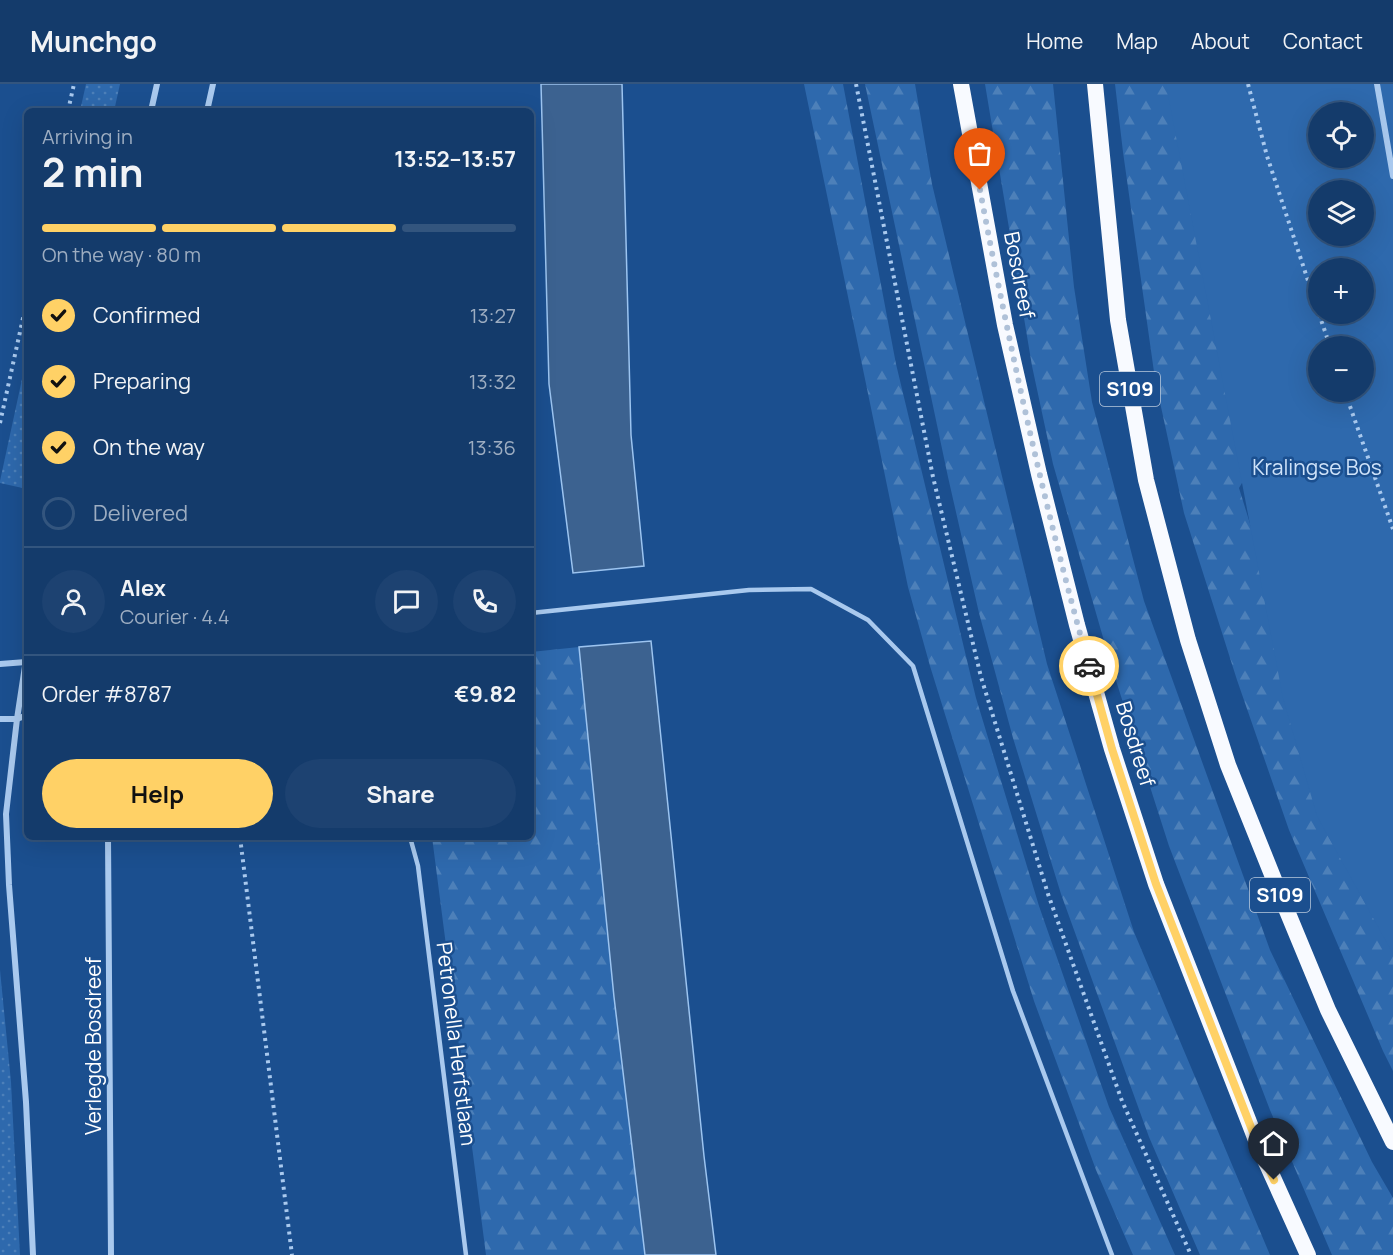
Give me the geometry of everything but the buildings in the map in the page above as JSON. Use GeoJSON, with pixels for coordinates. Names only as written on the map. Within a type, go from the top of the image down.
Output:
{"type":"FeatureCollection","features":[{"type":"Feature","properties":{"kind":"highway","name":"Bosdreef"},"geometry":{"type":"LineString","coordinates":[[961,84],[1008,337],[1074,614],[1112,749],[1156,884],[1256,1140],[1308,1255]]}},
{"type":"Feature","properties":{"kind":"highway","name":"S109"},"geometry":{"type":"LineString","coordinates":[[1095,84],[1118,320],[1146,480],[1188,640],[1228,765],[1279,892],[1328,1010],[1393,1142]]}},
{"type":"Feature","properties":{"kind":"street"},"geometry":{"type":"LineString","coordinates":[[152,108],[157,84]]}},
{"type":"Feature","properties":{"kind":"street"},"geometry":{"type":"LineString","coordinates":[[208,108],[213,84]]}},
{"type":"Feature","properties":{"kind":"street"},"geometry":{"type":"LineString","coordinates":[[1377,84],[1393,177]]}},
{"type":"Feature","properties":{"kind":"street"},"geometry":{"type":"LineString","coordinates":[[0,664],[24,662]]}},
{"type":"Feature","properties":{"kind":"street"},"geometry":{"type":"LineString","coordinates":[[24,675],[6,814],[9,885],[26,1102],[33,1255]]}},
{"type":"Feature","properties":{"kind":"street"},"geometry":{"type":"LineString","coordinates":[[0,719],[17,719],[24,716]]}},
{"type":"Feature","properties":{"kind":"street","name":"Verlegde Bosdreef"},"geometry":{"type":"LineString","coordinates":[[108,840],[111,1255]]}},
{"type":"Feature","properties":{"kind":"lane"},"geometry":{"type":"LineString","coordinates":[[534,613],[749,590],[811,589],[868,620],[913,666],[1013,991],[1112,1255]]}},
{"type":"Feature","properties":{"kind":"lane","name":"Petronella Herfstlaan"},"geometry":{"type":"LineString","coordinates":[[411,840],[418,866],[466,1255]]}},
{"type":"Feature","properties":{"kind":"path"},"geometry":{"type":"LineString","coordinates":[[69,108],[74,84]]}},
{"type":"Feature","properties":{"kind":"path"},"geometry":{"type":"LineString","coordinates":[[856,84],[933,477],[981,677],[1048,894],[1122,1101],[1191,1255]]}},
{"type":"Feature","properties":{"kind":"path"},"geometry":{"type":"LineString","coordinates":[[1248,84],[1267,156],[1308,279]]}},
{"type":"Feature","properties":{"kind":"path"},"geometry":{"type":"LineString","coordinates":[[0,423],[24,314]]}},
{"type":"Feature","properties":{"kind":"path"},"geometry":{"type":"LineString","coordinates":[[1349,402],[1393,529]]}},
{"type":"Feature","properties":{"kind":"path"},"geometry":{"type":"LineString","coordinates":[[240,840],[292,1255]]}},
{"type":"Feature","properties":{"kind":"green space"},"geometry":{"type":"Polygon","coordinates":[[[86,84],[120,84],[115,108],[81,108],[86,84]]]}},
{"type":"Feature","properties":{"kind":"green space"},"geometry":{"type":"Polygon","coordinates":[[[804,84],[843,84],[896,364],[976,698],[1039,906],[1109,1107],[1175,1255],[1133,1255],[1096,1170],[1034,1001],[930,666],[908,587],[804,84]]]}},
{"type":"Feature","properties":{"kind":"green space"},"geometry":{"type":"Polygon","coordinates":[[[865,84],[915,84],[932,184],[1047,664],[1134,932],[1270,1255],[1200,1255],[1149,1137],[1061,894],[1013,738],[979,613],[865,84]]]}},
{"type":"Feature","properties":{"kind":"green space"},"geometry":{"type":"Polygon","coordinates":[[[985,84],[1053,84],[1074,287],[1092,402],[1144,601],[1270,950],[1372,1162],[1393,1198],[1393,1255],[1332,1255],[1270,1110],[1169,846],[1111,665],[1053,464],[1032,366],[985,84]]]}},
{"type":"Feature","properties":{"kind":"green space"},"geometry":{"type":"Polygon","coordinates":[[[1115,84],[1219,84],[1249,471],[1239,488],[1282,627],[1393,882],[1393,1071],[1289,830],[1237,680],[1184,513],[1155,379],[1115,84]]]}},
{"type":"Feature","properties":{"kind":"green space","name":"Kralingse Bos"},"geometry":{"type":"Polygon","coordinates":[[[1166,84],[1393,84],[1393,954],[1317,816],[1283,698],[1166,84]]]}},
{"type":"Feature","properties":{"kind":"green space"},"geometry":{"type":"Polygon","coordinates":[[[24,370],[24,488],[0,483],[24,370]]]}},
{"type":"Feature","properties":{"kind":"green space"},"geometry":{"type":"Polygon","coordinates":[[[579,647],[614,997],[645,1255],[486,1255],[432,840],[534,840],[534,652],[579,647]]]}},
{"type":"Feature","properties":{"kind":"green space"},"geometry":{"type":"Polygon","coordinates":[[[0,970],[11,1082],[20,1255],[0,1255],[0,970]]]}},
{"type":"Feature","properties":{"kind":"shaded area"},"geometry":{"type":"Polygon","coordinates":[[[541,84],[622,84],[631,435],[644,566],[573,573],[549,384],[541,84]]]}},
{"type":"Feature","properties":{"kind":"shaded area"},"geometry":{"type":"Polygon","coordinates":[[[651,641],[716,1255],[645,1255],[614,997],[579,647],[651,641]]]}},
{"type":"Feature","properties":{"kind":"way so far"},"geometry":{"type":"LineString","coordinates":[[980,190],[1005,325],[1039,474],[1089,666]]}},
{"type":"Feature","properties":{"kind":"route"},"geometry":{"type":"LineString","coordinates":[[1089,666],[1112,749],[1156,884],[1256,1140],[1274,1180]]}}]}
